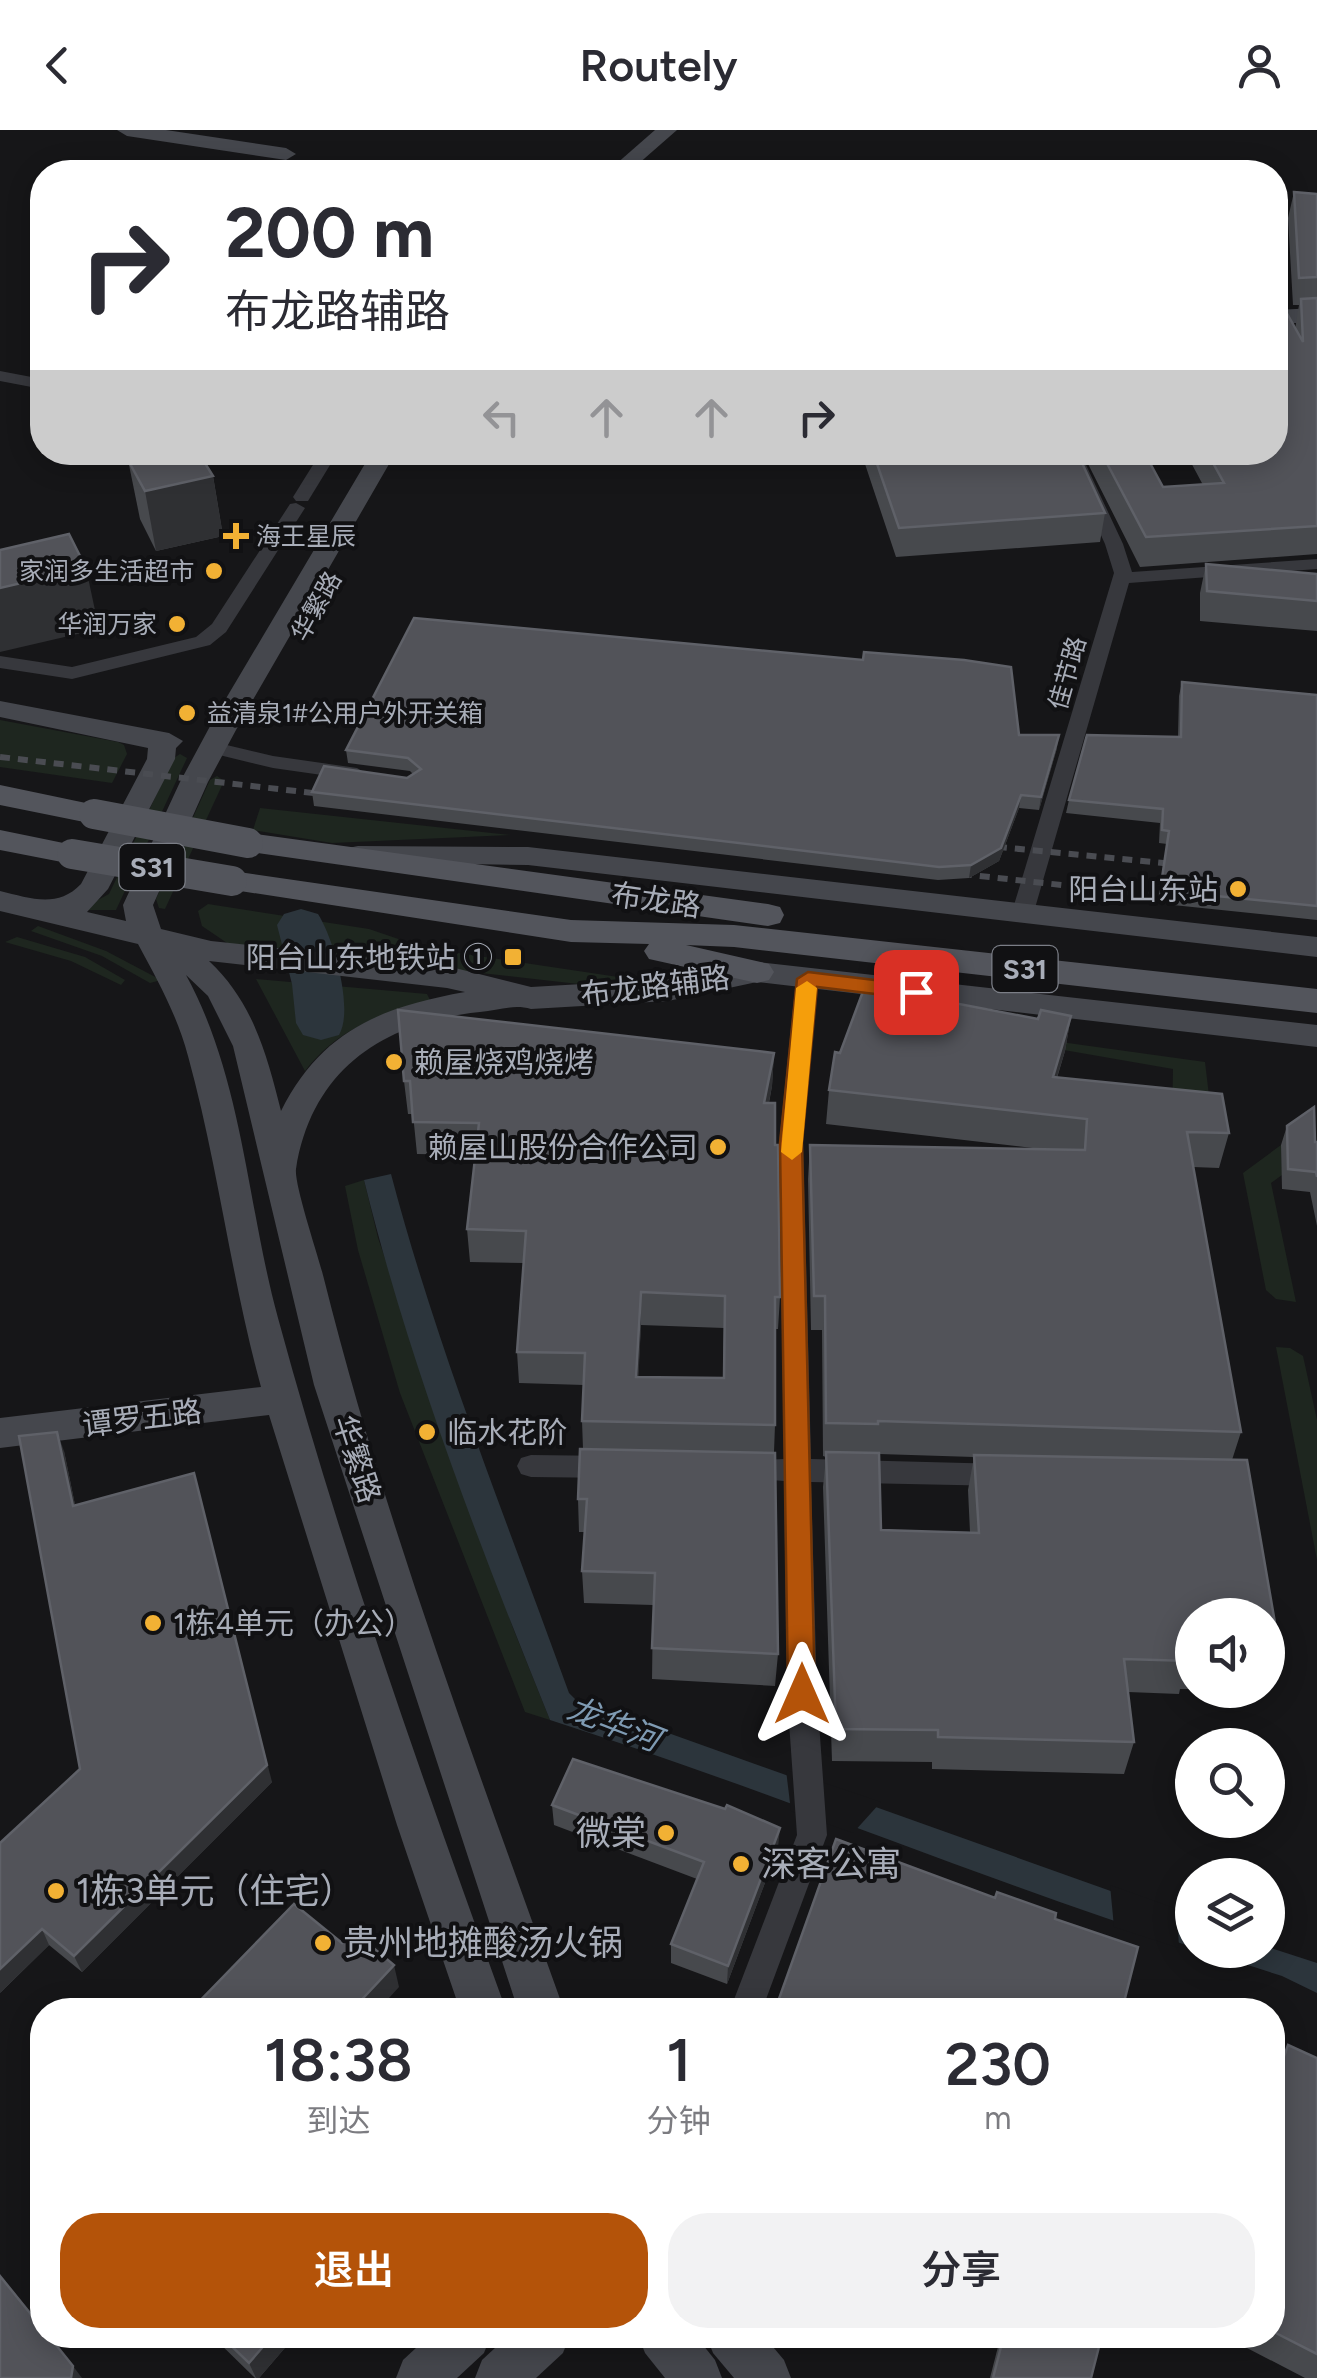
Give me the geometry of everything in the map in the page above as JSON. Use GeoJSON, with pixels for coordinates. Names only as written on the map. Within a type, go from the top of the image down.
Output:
{"type":"FeatureCollection","features":[{"type":"Feature","properties":{"kind":"main road"},"geometry":{"type":"LineString","coordinates":[[128,130],[286,154]]}},
{"type":"Feature","properties":{"kind":"main road"},"geometry":{"type":"LineString","coordinates":[[608,160],[644,130]]}},
{"type":"Feature","properties":{"kind":"main road"},"geometry":{"type":"LineString","coordinates":[[631,160],[667,130]]}},
{"type":"Feature","properties":{"kind":"main road"},"geometry":{"type":"LineString","coordinates":[[1288,316],[1317,315]]}},
{"type":"Feature","properties":{"kind":"main road","name":"华繁路"},"geometry":{"type":"LineString","coordinates":[[377,465],[194,782],[138,905],[148,938],[178,987],[194,1026],[231,1168],[259,1314],[283,1399],[321,1528],[479,1998]]}},
{"type":"Feature","properties":{"kind":"main road","name":"华繁路"},"geometry":{"type":"LineString","coordinates":[[214,748],[250,722],[397,465]]}},
{"type":"Feature","properties":{"kind":"main road"},"geometry":{"type":"LineString","coordinates":[[0,709],[214,748]]}},
{"type":"Feature","properties":{"kind":"main road"},"geometry":{"type":"LineString","coordinates":[[44,911],[78,904],[93,889],[161,759],[162,744],[145,737]]}},
{"type":"Feature","properties":{"kind":"main road","name":"布龙路"},"geometry":{"type":"LineString","coordinates":[[0,795],[248,843],[737,924],[1317,1001]]}},
{"type":"Feature","properties":{"kind":"main road","name":"布龙路"},"geometry":{"type":"LineString","coordinates":[[0,840],[570,932],[737,924],[1317,977]]}},
{"type":"Feature","properties":{"kind":"main road"},"geometry":{"type":"LineString","coordinates":[[333,855],[528,856],[1317,947]]}},
{"type":"Feature","properties":{"kind":"main road","name":"布龙路辅路"},"geometry":{"type":"LineString","coordinates":[[0,901],[148,938],[287,961],[448,977],[532,998],[668,990],[758,972],[1317,1036]]}},
{"type":"Feature","properties":{"kind":"main road"},"geometry":{"type":"LineString","coordinates":[[570,932],[758,972]]}},
{"type":"Feature","properties":{"kind":"main road","name":"华繁路"},"geometry":{"type":"LineString","coordinates":[[148,938],[198,968],[221,990],[249,1046],[332,1385],[537,1998]]}},
{"type":"Feature","properties":{"kind":"main road"},"geometry":{"type":"LineString","coordinates":[[231,1168],[280,1166],[306,1093],[327,1064],[358,1037],[385,1022],[426,1009],[532,998]]}},
{"type":"Feature","properties":{"kind":"main road","name":"谭罗五路"},"geometry":{"type":"LineString","coordinates":[[0,1433],[283,1399]]}},
{"type":"Feature","properties":{"kind":"main road"},"geometry":{"type":"LineString","coordinates":[[500,2378],[531,2348]]}},
{"type":"Feature","properties":{"kind":"main road"},"geometry":{"type":"LineString","coordinates":[[673,2348],[696,2378]]}},
{"type":"Feature","properties":{"kind":"main road"},"geometry":{"type":"LineString","coordinates":[[742,2348],[766,2378]]}},
{"type":"Feature","properties":{"kind":"street"},"geometry":{"type":"LineString","coordinates":[[0,376],[30,382]]}},
{"type":"Feature","properties":{"kind":"street"},"geometry":{"type":"LineString","coordinates":[[0,662],[72,673],[203,641],[219,628],[322,465]]}},
{"type":"Feature","properties":{"kind":"street"},"geometry":{"type":"LineString","coordinates":[[1077,465],[1114,544],[1122,578],[1317,564]]}},
{"type":"Feature","properties":{"kind":"street","name":"佳节路"},"geometry":{"type":"LineString","coordinates":[[1022,915],[1122,578]]}},
{"type":"Feature","properties":{"kind":"street"},"geometry":{"type":"LineString","coordinates":[[214,748],[273,762],[373,776]]}},
{"type":"Feature","properties":{"kind":"street"},"geometry":{"type":"LineString","coordinates":[[751,1998],[810,1843],[812,1818],[802,1694],[791,1143],[808,979]]}},
{"type":"Feature","properties":{"kind":"street"},"geometry":{"type":"LineString","coordinates":[[531,1466],[645,1468]]}},
{"type":"Feature","properties":{"kind":"street"},"geometry":{"type":"LineString","coordinates":[[721,1469],[1024,1476]]}},
{"type":"Feature","properties":{"kind":"shaded area"},"geometry":{"type":"Polygon","coordinates":[[[0,720],[118,742],[127,754],[112,783],[0,767],[0,720]]]}},
{"type":"Feature","properties":{"kind":"shaded area"},"geometry":{"type":"Polygon","coordinates":[[[180,754],[187,758],[116,910],[79,910],[109,894],[174,758],[180,754]]]}},
{"type":"Feature","properties":{"kind":"shaded area"},"geometry":{"type":"Polygon","coordinates":[[[217,776],[224,781],[165,909],[159,908],[156,899],[210,780],[217,776]]]}},
{"type":"Feature","properties":{"kind":"shaded area"},"geometry":{"type":"Polygon","coordinates":[[[260,808],[511,835],[332,843],[253,830],[260,808]]]}},
{"type":"Feature","properties":{"kind":"shaded area"},"geometry":{"type":"Polygon","coordinates":[[[208,904],[369,929],[425,948],[645,981],[596,986],[331,956],[320,929],[286,924],[294,952],[230,945],[202,926],[198,911],[208,904]]]}},
{"type":"Feature","properties":{"kind":"shaded area"},"geometry":{"type":"Polygon","coordinates":[[[38,926],[106,951],[161,980],[150,983],[102,956],[31,931],[38,926]]]}},
{"type":"Feature","properties":{"kind":"shaded area"},"geometry":{"type":"Polygon","coordinates":[[[17,937],[85,957],[125,980],[121,985],[71,961],[5,942],[17,937]]]}},
{"type":"Feature","properties":{"kind":"shaded area"},"geometry":{"type":"Polygon","coordinates":[[[256,979],[427,994],[430,1000],[361,1025],[331,1044],[305,1071],[256,979]]]}},
{"type":"Feature","properties":{"kind":"shaded area"},"geometry":{"type":"Polygon","coordinates":[[[1039,1039],[1205,1062],[1213,1129],[1172,1126],[1173,1069],[1035,1045],[1039,1039]]]}},
{"type":"Feature","properties":{"kind":"shaded area"},"geometry":{"type":"Polygon","coordinates":[[[1281,1145],[1282,1175],[1271,1183],[1296,1302],[1276,1299],[1266,1290],[1243,1173],[1281,1145]]]}},
{"type":"Feature","properties":{"kind":"shaded area"},"geometry":{"type":"Polygon","coordinates":[[[364,1180],[378,1238],[513,1628],[550,1720],[525,1712],[400,1393],[358,1250],[345,1186],[364,1180]]]}},
{"type":"Feature","properties":{"kind":"shaded area"},"geometry":{"type":"Polygon","coordinates":[[[1276,1347],[1290,1348],[1303,1356],[1317,1420],[1317,1560],[1276,1347]]]}},
{"type":"Feature","properties":{"kind":"water"},"geometry":{"type":"Polygon","coordinates":[[[285,924],[320,929],[339,987],[342,1017],[305,1025],[285,924]]]}},
{"type":"Feature","properties":{"kind":"water"},"geometry":{"type":"Polygon","coordinates":[[[391,1174],[474,1436],[569,1693],[582,1706],[618,1715],[1175,1914],[1175,1941],[550,1720],[447,1453],[402,1318],[364,1180],[391,1174]]]}},
{"type":"Feature","properties":{"kind":"water"},"geometry":{"type":"Polygon","coordinates":[[[1285,1953],[1317,1963],[1317,1993],[1257,1968],[1285,1968],[1285,1953]]]}},
{"type":"Feature","properties":{"kind":"pier"},"geometry":{"type":"Polygon","coordinates":[[[786,1770],[881,1802],[853,1833],[791,1811],[786,1770]]]}},
{"type":"Feature","properties":{"kind":"pier"},"geometry":{"type":"Polygon","coordinates":[[[1110,1885],[1175,1908],[1175,1947],[1114,1927],[1110,1885]]]}},
{"type":"Feature","properties":{"kind":"building"},"geometry":{"type":"Polygon","coordinates":[[[1294,192],[1317,194],[1317,277],[1299,278],[1294,192]]]}},
{"type":"Feature","properties":{"kind":"building"},"geometry":{"type":"Polygon","coordinates":[[[1317,298],[1317,526],[1146,537],[1108,465],[1151,465],[1163,487],[1224,483],[1214,465],[1288,465],[1288,315],[1303,342],[1301,299],[1317,298]]]}},
{"type":"Feature","properties":{"kind":"building"},"geometry":{"type":"Polygon","coordinates":[[[131,465],[206,465],[213,476],[145,491],[131,465]]]}},
{"type":"Feature","properties":{"kind":"building"},"geometry":{"type":"Polygon","coordinates":[[[877,465],[1083,465],[1105,513],[899,528],[877,465]]]}},
{"type":"Feature","properties":{"kind":"building"},"geometry":{"type":"Polygon","coordinates":[[[69,534],[86,568],[0,588],[0,550],[69,534]]]}},
{"type":"Feature","properties":{"kind":"building"},"geometry":{"type":"Polygon","coordinates":[[[1206,564],[1317,574],[1317,601],[1207,591],[1206,564]]]}},
{"type":"Feature","properties":{"kind":"building"},"geometry":{"type":"Polygon","coordinates":[[[414,618],[863,660],[864,652],[1011,667],[1019,735],[1059,735],[1041,797],[1021,795],[1001,848],[971,865],[939,867],[312,792],[324,766],[407,778],[421,769],[408,758],[346,750],[414,618]]]}},
{"type":"Feature","properties":{"kind":"building"},"geometry":{"type":"Polygon","coordinates":[[[1182,682],[1317,695],[1317,906],[1176,892],[1164,886],[1162,878],[1169,831],[1162,830],[1163,809],[1069,800],[1087,735],[1181,737],[1182,682]]]}},
{"type":"Feature","properties":{"kind":"building"},"geometry":{"type":"Polygon","coordinates":[[[865,986],[1038,1019],[1041,1010],[1071,1016],[1053,1077],[1222,1094],[1229,1133],[1187,1132],[1241,1432],[878,1421],[826,1423],[825,1296],[814,1296],[810,1145],[1085,1150],[1087,1119],[829,1090],[835,1052],[840,1053],[865,986]]]}},
{"type":"Feature","properties":{"kind":"building"},"geometry":{"type":"Polygon","coordinates":[[[398,1010],[774,1053],[764,1103],[775,1103],[778,1145],[780,1297],[775,1297],[775,1425],[582,1421],[585,1353],[517,1352],[526,1231],[467,1229],[479,1123],[413,1122],[410,1081],[404,1081],[398,1010]],[[641,1292],[636,1377],[724,1378],[725,1296],[641,1292]]]}},
{"type":"Feature","properties":{"kind":"building"},"geometry":{"type":"Polygon","coordinates":[[[1314,1107],[1317,1177],[1316,1172],[1288,1169],[1287,1126],[1314,1107]]]}},
{"type":"Feature","properties":{"kind":"building"},"geometry":{"type":"Polygon","coordinates":[[[57,1432],[73,1506],[194,1473],[267,1765],[74,1956],[42,1929],[0,1969],[0,1843],[80,1769],[19,1436],[57,1432]]]}},
{"type":"Feature","properties":{"kind":"building"},"geometry":{"type":"Polygon","coordinates":[[[580,1449],[775,1453],[778,1654],[652,1648],[655,1573],[582,1571],[587,1499],[578,1499],[580,1449]]]}},
{"type":"Feature","properties":{"kind":"building"},"geometry":{"type":"Polygon","coordinates":[[[826,1452],[879,1453],[881,1530],[979,1533],[974,1455],[1247,1460],[1271,1598],[1175,1598],[1175,1661],[1124,1659],[1134,1742],[938,1737],[938,1730],[836,1729],[826,1452]]]}},
{"type":"Feature","properties":{"kind":"building"},"geometry":{"type":"Polygon","coordinates":[[[573,1759],[725,1809],[727,1805],[780,1828],[728,1966],[671,1944],[704,1862],[552,1805],[573,1759]]]}},
{"type":"Feature","properties":{"kind":"building"},"geometry":{"type":"Polygon","coordinates":[[[836,1839],[995,1898],[997,1892],[1056,1913],[1055,1919],[1138,1947],[1125,1998],[779,1998],[836,1839]]]}},
{"type":"Feature","properties":{"kind":"building"},"geometry":{"type":"Polygon","coordinates":[[[294,1904],[342,1943],[353,1931],[394,1965],[363,1998],[203,1998],[294,1904]]]}},
{"type":"Feature","properties":{"kind":"building"},"geometry":{"type":"Polygon","coordinates":[[[1288,2045],[1317,2058],[1317,2354],[1285,2338],[1288,2045]]]}},
{"type":"Feature","properties":{"kind":"building"},"geometry":{"type":"Polygon","coordinates":[[[0,2276],[30,2313],[30,2348],[58,2348],[73,2366],[71,2378],[0,2378],[0,2276]]]}},
{"type":"Feature","properties":{"kind":"building"},"geometry":{"type":"Polygon","coordinates":[[[233,2348],[262,2348],[249,2363],[233,2348]]]}},
{"type":"Feature","properties":{"kind":"building"},"geometry":{"type":"Polygon","coordinates":[[[1001,2348],[1099,2348],[1091,2378],[993,2378],[1001,2348]]]}},
{"type":"Feature","properties":{"kind":"waterway","name":"龙华河"},"geometry":{"type":"LineString","coordinates":[[301,925],[317,984],[321,1023]]}},
{"type":"Feature","properties":{"kind":"railway"},"geometry":{"type":"LineString","coordinates":[[0,757],[339,796]]}},
{"type":"Feature","properties":{"kind":"railway"},"geometry":{"type":"LineString","coordinates":[[979,845],[1193,866]]}},
{"type":"Feature","properties":{"kind":"railway"},"geometry":{"type":"LineString","coordinates":[[944,872],[1188,899]]}},
{"type":"Feature","properties":{"kind":"slow traffic"},"geometry":{"type":"LineString","coordinates":[[792,1152],[807,988]]}},
{"type":"Feature","properties":{"kind":"place","name":"海王星辰"},"geometry":{"type":"Point","coordinates":[236,536]}},
{"type":"Feature","properties":{"kind":"place","name":"家润多生活超市"},"geometry":{"type":"Point","coordinates":[214,571]}},
{"type":"Feature","properties":{"kind":"place","name":"华润万家"},"geometry":{"type":"Point","coordinates":[177,624]}},
{"type":"Feature","properties":{"kind":"place","name":"益清泉1#公用户外开关箱"},"geometry":{"type":"Point","coordinates":[187,713]}},
{"type":"Feature","properties":{"kind":"place","name":"阳台山东站"},"geometry":{"type":"Point","coordinates":[1238,889]}},
{"type":"Feature","properties":{"kind":"place","name":"阳台山东地铁站 ①"},"geometry":{"type":"Point","coordinates":[513,957]}},
{"type":"Feature","properties":{"kind":"place","name":"赖屋烧鸡烧烤"},"geometry":{"type":"Point","coordinates":[394,1062]}},
{"type":"Feature","properties":{"kind":"place","name":"赖屋山股份合作公司"},"geometry":{"type":"Point","coordinates":[718,1147]}},
{"type":"Feature","properties":{"kind":"place","name":"临水花阶"},"geometry":{"type":"Point","coordinates":[427,1432]}},
{"type":"Feature","properties":{"kind":"place","name":"1栋4单元（办公）"},"geometry":{"type":"Point","coordinates":[153,1623]}},
{"type":"Feature","properties":{"kind":"place","name":"微棠"},"geometry":{"type":"Point","coordinates":[666,1833]}},
{"type":"Feature","properties":{"kind":"place","name":"深客公寓"},"geometry":{"type":"Point","coordinates":[741,1864]}},
{"type":"Feature","properties":{"kind":"place","name":"1栋3单元（住宅）"},"geometry":{"type":"Point","coordinates":[56,1891]}},
{"type":"Feature","properties":{"kind":"place","name":"贵州地摊酸汤火锅"},"geometry":{"type":"Point","coordinates":[323,1943]}},
{"type":"Feature","properties":{"kind":"route"},"geometry":{"type":"LineString","coordinates":[[802,1694],[791,1143],[808,979],[916,992]]}}]}
